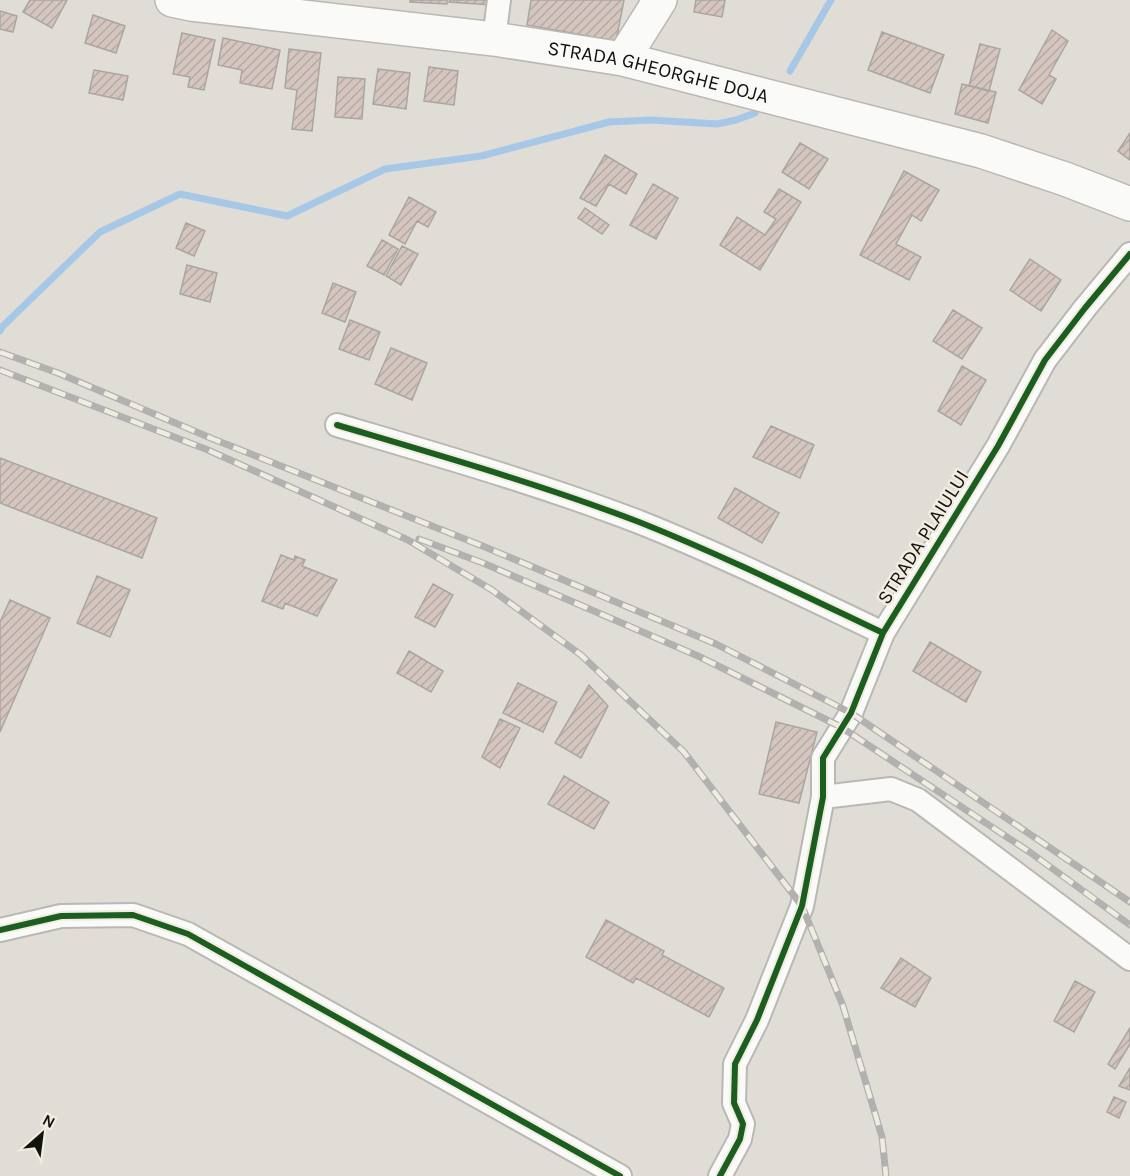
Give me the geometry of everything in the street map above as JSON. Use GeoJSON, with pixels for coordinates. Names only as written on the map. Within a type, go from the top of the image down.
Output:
{"type":"FeatureCollection","features":[{"type":"Feature","properties":{"kind":"main road"},"geometry":{"type":"LineString","coordinates":[[623,58],[660,0]]}},
{"type":"Feature","properties":{"kind":"main road","name":"STRADA GHEORGHE DOJA"},"geometry":{"type":"LineString","coordinates":[[185,1],[494,39],[623,58],[981,151],[1130,204]]}},
{"type":"Feature","properties":{"kind":"street"},"geometry":{"type":"LineString","coordinates":[[494,39],[499,0]]}},
{"type":"Feature","properties":{"kind":"street","name":"STRADA PLAIULUI"},"geometry":{"type":"LineString","coordinates":[[720,1176],[740,1139],[743,1124],[734,1103],[735,1064],[757,1020],[802,906],[823,797],[823,758],[851,713],[883,633],[998,446],[1045,360],[1130,254]]}},
{"type":"Feature","properties":{"kind":"street"},"geometry":{"type":"LineString","coordinates":[[336,426],[453,459],[640,522],[767,578],[883,633]]}},
{"type":"Feature","properties":{"kind":"street"},"geometry":{"type":"LineString","coordinates":[[823,797],[891,789],[918,800],[1130,959]]}},
{"type":"Feature","properties":{"kind":"street"},"geometry":{"type":"LineString","coordinates":[[0,930],[61,916],[133,915],[188,934],[620,1176]]}},
{"type":"Feature","properties":{"kind":"building"},"geometry":{"type":"Polygon","coordinates":[[[30,0],[67,0],[52,28],[23,12],[30,0]]]}},
{"type":"Feature","properties":{"kind":"building"},"geometry":{"type":"Polygon","coordinates":[[[410,0],[447,0],[447,4],[410,2],[410,0]]]}},
{"type":"Feature","properties":{"kind":"building"},"geometry":{"type":"Polygon","coordinates":[[[450,0],[494,0],[493,5],[449,2],[450,0]]]}},
{"type":"Feature","properties":{"kind":"building"},"geometry":{"type":"Polygon","coordinates":[[[531,0],[624,0],[616,41],[527,25],[531,0]]]}},
{"type":"Feature","properties":{"kind":"building"},"geometry":{"type":"Polygon","coordinates":[[[696,0],[725,0],[722,17],[694,12],[696,0]]]}},
{"type":"Feature","properties":{"kind":"building"},"geometry":{"type":"Polygon","coordinates":[[[0,11],[17,16],[13,32],[0,29],[0,11]]]}},
{"type":"Feature","properties":{"kind":"building"},"geometry":{"type":"Polygon","coordinates":[[[93,15],[125,26],[116,53],[85,43],[93,15]]]}},
{"type":"Feature","properties":{"kind":"building"},"geometry":{"type":"Polygon","coordinates":[[[1052,30],[1068,41],[1049,75],[1056,79],[1042,104],[1019,90],[1052,30]]]}},
{"type":"Feature","properties":{"kind":"building"},"geometry":{"type":"Polygon","coordinates":[[[882,32],[944,55],[930,93],[868,70],[882,32]]]}},
{"type":"Feature","properties":{"kind":"building"},"geometry":{"type":"Polygon","coordinates":[[[182,33],[215,40],[204,90],[188,87],[190,77],[173,74],[182,33]]]}},
{"type":"Feature","properties":{"kind":"building"},"geometry":{"type":"Polygon","coordinates":[[[223,38],[280,50],[272,89],[240,83],[242,70],[218,65],[223,38]]]}},
{"type":"Feature","properties":{"kind":"building"},"geometry":{"type":"Polygon","coordinates":[[[980,44],[1000,49],[989,91],[969,86],[980,44]]]}},
{"type":"Feature","properties":{"kind":"building"},"geometry":{"type":"Polygon","coordinates":[[[289,49],[321,53],[312,131],[292,129],[297,90],[285,88],[289,49]]]}},
{"type":"Feature","properties":{"kind":"building"},"geometry":{"type":"Polygon","coordinates":[[[429,67],[458,71],[454,105],[424,101],[429,67]]]}},
{"type":"Feature","properties":{"kind":"building"},"geometry":{"type":"Polygon","coordinates":[[[378,69],[410,73],[406,109],[373,104],[378,69]]]}},
{"type":"Feature","properties":{"kind":"building"},"geometry":{"type":"Polygon","coordinates":[[[94,70],[128,76],[123,100],[89,93],[94,70]]]}},
{"type":"Feature","properties":{"kind":"building"},"geometry":{"type":"Polygon","coordinates":[[[338,77],[365,79],[362,119],[335,117],[338,77]]]}},
{"type":"Feature","properties":{"kind":"building"},"geometry":{"type":"Polygon","coordinates":[[[962,84],[996,92],[988,123],[955,114],[962,84]]]}},
{"type":"Feature","properties":{"kind":"building"},"geometry":{"type":"Polygon","coordinates":[[[1130,133],[1130,160],[1118,151],[1130,133]]]}},
{"type":"Feature","properties":{"kind":"building"},"geometry":{"type":"Polygon","coordinates":[[[800,143],[828,159],[809,189],[782,172],[800,143]]]}},
{"type":"Feature","properties":{"kind":"building"},"geometry":{"type":"Polygon","coordinates":[[[605,155],[637,174],[626,194],[609,184],[596,206],[580,198],[605,155]]]}},
{"type":"Feature","properties":{"kind":"building"},"geometry":{"type":"Polygon","coordinates":[[[904,171],[939,190],[921,221],[912,215],[896,244],[921,257],[909,280],[860,255],[904,171]]]}},
{"type":"Feature","properties":{"kind":"building"},"geometry":{"type":"Polygon","coordinates":[[[653,184],[678,198],[656,239],[630,225],[653,184]]]}},
{"type":"Feature","properties":{"kind":"building"},"geometry":{"type":"Polygon","coordinates":[[[779,189],[801,202],[760,270],[720,245],[737,217],[765,235],[776,219],[764,212],[779,189]]]}},
{"type":"Feature","properties":{"kind":"building"},"geometry":{"type":"Polygon","coordinates":[[[409,197],[436,212],[428,227],[417,221],[405,244],[389,235],[409,197]]]}},
{"type":"Feature","properties":{"kind":"building"},"geometry":{"type":"Polygon","coordinates":[[[585,208],[609,225],[602,234],[578,218],[585,208]]]}},
{"type":"Feature","properties":{"kind":"building"},"geometry":{"type":"Polygon","coordinates":[[[186,223],[205,231],[194,256],[176,248],[186,223]]]}},
{"type":"Feature","properties":{"kind":"building"},"geometry":{"type":"Polygon","coordinates":[[[382,240],[398,249],[384,275],[367,266],[382,240]]]}},
{"type":"Feature","properties":{"kind":"building"},"geometry":{"type":"Polygon","coordinates":[[[402,246],[418,254],[401,285],[386,276],[402,246]]]}},
{"type":"Feature","properties":{"kind":"building"},"geometry":{"type":"Polygon","coordinates":[[[1030,259],[1061,280],[1041,311],[1010,290],[1030,259]]]}},
{"type":"Feature","properties":{"kind":"building"},"geometry":{"type":"Polygon","coordinates":[[[187,265],[217,273],[210,302],[180,294],[187,265]]]}},
{"type":"Feature","properties":{"kind":"building"},"geometry":{"type":"Polygon","coordinates":[[[333,283],[356,292],[345,322],[322,313],[333,283]]]}},
{"type":"Feature","properties":{"kind":"building"},"geometry":{"type":"Polygon","coordinates":[[[953,310],[982,328],[962,359],[933,341],[953,310]]]}},
{"type":"Feature","properties":{"kind":"building"},"geometry":{"type":"Polygon","coordinates":[[[350,320],[380,332],[369,360],[339,349],[350,320]]]}},
{"type":"Feature","properties":{"kind":"building"},"geometry":{"type":"Polygon","coordinates":[[[391,348],[427,363],[412,400],[375,384],[391,348]]]}},
{"type":"Feature","properties":{"kind":"building"},"geometry":{"type":"Polygon","coordinates":[[[962,366],[986,380],[961,425],[938,411],[962,366]]]}},
{"type":"Feature","properties":{"kind":"building"},"geometry":{"type":"Polygon","coordinates":[[[771,426],[814,445],[800,478],[753,457],[771,426]]]}},
{"type":"Feature","properties":{"kind":"building"},"geometry":{"type":"Polygon","coordinates":[[[0,458],[157,518],[142,558],[0,503],[0,458]]]}},
{"type":"Feature","properties":{"kind":"building"},"geometry":{"type":"Polygon","coordinates":[[[735,488],[779,513],[762,543],[718,518],[735,488]]]}},
{"type":"Feature","properties":{"kind":"building"},"geometry":{"type":"Polygon","coordinates":[[[281,555],[294,560],[295,556],[305,560],[302,566],[337,580],[317,616],[285,603],[283,609],[262,601],[281,555]]]}},
{"type":"Feature","properties":{"kind":"building"},"geometry":{"type":"Polygon","coordinates":[[[97,576],[130,590],[110,637],[77,623],[97,576]]]}},
{"type":"Feature","properties":{"kind":"building"},"geometry":{"type":"Polygon","coordinates":[[[433,584],[453,595],[435,627],[415,617],[433,584]]]}},
{"type":"Feature","properties":{"kind":"building"},"geometry":{"type":"Polygon","coordinates":[[[10,600],[50,618],[0,732],[0,622],[10,600]]]}},
{"type":"Feature","properties":{"kind":"building"},"geometry":{"type":"Polygon","coordinates":[[[930,642],[981,672],[966,702],[913,671],[930,642]]]}},
{"type":"Feature","properties":{"kind":"building"},"geometry":{"type":"Polygon","coordinates":[[[409,651],[443,671],[431,692],[397,673],[409,651]]]}},
{"type":"Feature","properties":{"kind":"building"},"geometry":{"type":"Polygon","coordinates":[[[518,683],[557,702],[543,732],[503,713],[518,683]]]}},
{"type":"Feature","properties":{"kind":"building"},"geometry":{"type":"Polygon","coordinates":[[[589,685],[608,706],[581,758],[555,743],[589,685]]]}},
{"type":"Feature","properties":{"kind":"building"},"geometry":{"type":"Polygon","coordinates":[[[500,719],[520,728],[500,768],[482,757],[500,719]]]}},
{"type":"Feature","properties":{"kind":"building"},"geometry":{"type":"Polygon","coordinates":[[[776,722],[817,732],[799,803],[759,794],[776,722]]]}},
{"type":"Feature","properties":{"kind":"building"},"geometry":{"type":"Polygon","coordinates":[[[564,776],[609,802],[594,829],[548,804],[564,776]]]}},
{"type":"Feature","properties":{"kind":"building"},"geometry":{"type":"Polygon","coordinates":[[[606,920],[664,951],[662,955],[724,988],[709,1017],[636,978],[633,983],[586,957],[606,920]]]}},
{"type":"Feature","properties":{"kind":"building"},"geometry":{"type":"Polygon","coordinates":[[[901,958],[931,978],[915,1007],[881,988],[901,958]]]}},
{"type":"Feature","properties":{"kind":"building"},"geometry":{"type":"Polygon","coordinates":[[[1075,981],[1095,992],[1074,1032],[1054,1021],[1075,981]]]}},
{"type":"Feature","properties":{"kind":"building"},"geometry":{"type":"Polygon","coordinates":[[[1130,1028],[1130,1044],[1115,1069],[1108,1064],[1130,1028]]]}},
{"type":"Feature","properties":{"kind":"building"},"geometry":{"type":"Polygon","coordinates":[[[1130,1068],[1130,1090],[1119,1086],[1130,1068]]]}},
{"type":"Feature","properties":{"kind":"building"},"geometry":{"type":"Polygon","coordinates":[[[1114,1097],[1126,1102],[1119,1118],[1107,1112],[1114,1097]]]}},
{"type":"Feature","properties":{"kind":"waterway"},"geometry":{"type":"LineString","coordinates":[[790,71],[831,0]]}},
{"type":"Feature","properties":{"kind":"waterway"},"geometry":{"type":"LineString","coordinates":[[0,331],[100,232],[180,194],[287,216],[385,169],[481,156],[609,122],[651,120],[717,124],[755,113]]}},
{"type":"Feature","properties":{"kind":"railway"},"geometry":{"type":"LineString","coordinates":[[0,352],[58,373],[213,439],[485,547],[716,644],[851,713],[1130,902]]}},
{"type":"Feature","properties":{"kind":"railway"},"geometry":{"type":"LineString","coordinates":[[0,370],[208,450],[408,540],[492,590],[581,655],[684,752],[802,906],[843,1006],[882,1137],[886,1176]]}},
{"type":"Feature","properties":{"kind":"railway"},"geometry":{"type":"LineString","coordinates":[[419,539],[483,563],[698,656],[841,727],[1031,853],[1130,925]]}},
{"type":"Feature","properties":{"kind":"cycle path"},"geometry":{"type":"LineString","coordinates":[[720,1176],[740,1139],[743,1124],[734,1103],[735,1064],[757,1020],[802,906],[823,797],[823,758],[851,713],[883,633],[998,446],[1045,360],[1130,254]]}},
{"type":"Feature","properties":{"kind":"cycle path"},"geometry":{"type":"LineString","coordinates":[[337,425],[527,483],[639,522],[732,562],[883,633]]}},
{"type":"Feature","properties":{"kind":"cycle path"},"geometry":{"type":"LineString","coordinates":[[0,930],[61,916],[133,915],[188,934],[620,1176]]}}]}
